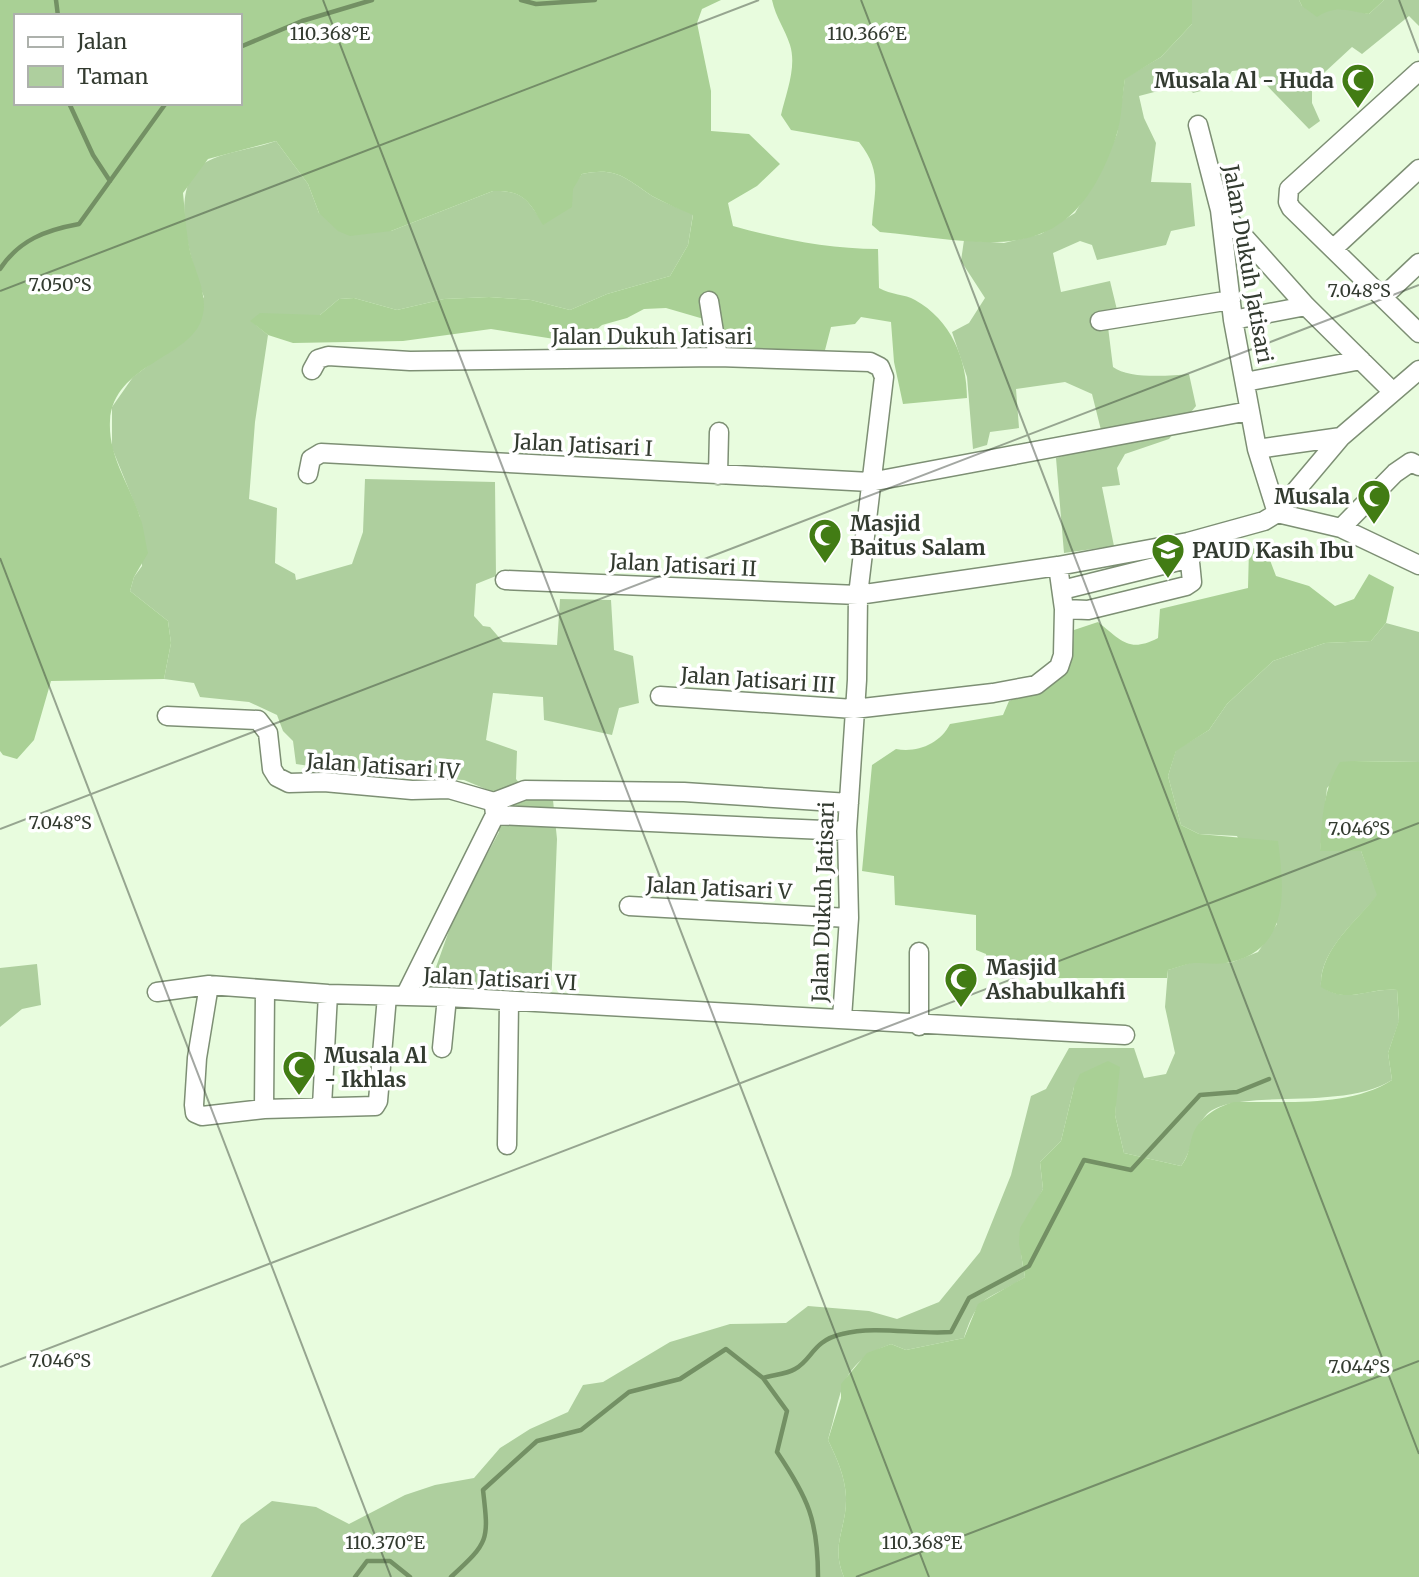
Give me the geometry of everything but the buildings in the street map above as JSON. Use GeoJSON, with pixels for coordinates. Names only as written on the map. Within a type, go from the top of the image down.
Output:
{"type":"FeatureCollection","features":[{"type":"Feature","properties":{"kind":"street"},"geometry":{"type":"LineString","coordinates":[[1419,71],[1289,189],[1292,208],[1335,247],[1419,333]]}},
{"type":"Feature","properties":{"kind":"street","name":"Jalan Dukuh Jatisari"},"geometry":{"type":"LineString","coordinates":[[1198,125],[1220,210],[1233,320],[1249,411],[1257,449],[1277,513]]}},
{"type":"Feature","properties":{"kind":"street"},"geometry":{"type":"LineString","coordinates":[[1335,247],[1419,169]]}},
{"type":"Feature","properties":{"kind":"street"},"geometry":{"type":"LineString","coordinates":[[1220,210],[1306,306],[1393,392]]}},
{"type":"Feature","properties":{"kind":"street"},"geometry":{"type":"LineString","coordinates":[[1383,297],[1419,263]]}},
{"type":"Feature","properties":{"kind":"street"},"geometry":{"type":"LineString","coordinates":[[1100,321],[1231,300]]}},
{"type":"Feature","properties":{"kind":"street"},"geometry":{"type":"LineString","coordinates":[[709,301],[719,357]]}},
{"type":"Feature","properties":{"kind":"street"},"geometry":{"type":"LineString","coordinates":[[1233,320],[1306,306]]}},
{"type":"Feature","properties":{"kind":"street","name":"Jalan Dukuh Jatisari"},"geometry":{"type":"LineString","coordinates":[[312,370],[318,359],[328,356],[410,361],[719,357],[870,362],[880,367],[884,377],[858,595],[847,831],[849,918],[842,1018],[919,1026],[1125,1035]]}},
{"type":"Feature","properties":{"kind":"street"},"geometry":{"type":"LineString","coordinates":[[1245,382],[1361,360]]}},
{"type":"Feature","properties":{"kind":"street"},"geometry":{"type":"LineString","coordinates":[[1062,590],[1189,550],[1264,521],[1277,513],[1341,437],[1419,370]]}},
{"type":"Feature","properties":{"kind":"street"},"geometry":{"type":"LineString","coordinates":[[870,482],[1249,411]]}},
{"type":"Feature","properties":{"kind":"street"},"geometry":{"type":"LineString","coordinates":[[719,432],[719,475]]}},
{"type":"Feature","properties":{"kind":"street"},"geometry":{"type":"LineString","coordinates":[[1257,449],[1341,437]]}},
{"type":"Feature","properties":{"kind":"street","name":"Jalan Jatisari I"},"geometry":{"type":"LineString","coordinates":[[308,474],[311,459],[321,453],[870,482]]}},
{"type":"Feature","properties":{"kind":"street"},"geometry":{"type":"LineString","coordinates":[[1341,528],[1395,473],[1411,462],[1419,466]]}},
{"type":"Feature","properties":{"kind":"street"},"geometry":{"type":"LineString","coordinates":[[1277,513],[1341,528],[1419,565]]}},
{"type":"Feature","properties":{"kind":"street"},"geometry":{"type":"LineString","coordinates":[[858,595],[1189,550]]}},
{"type":"Feature","properties":{"kind":"street"},"geometry":{"type":"LineString","coordinates":[[1064,610],[1088,610],[1176,590],[1192,582],[1189,550]]}},
{"type":"Feature","properties":{"kind":"street"},"geometry":{"type":"LineString","coordinates":[[853,709],[993,693],[1044,681],[1059,667],[1064,610],[1058,566]]}},
{"type":"Feature","properties":{"kind":"street","name":"Jalan Jatisari II"},"geometry":{"type":"LineString","coordinates":[[505,580],[858,595]]}},
{"type":"Feature","properties":{"kind":"street","name":"Jalan Jatisari III"},"geometry":{"type":"LineString","coordinates":[[660,696],[853,709]]}},
{"type":"Feature","properties":{"kind":"street","name":"Jalan Jatisari IV"},"geometry":{"type":"LineString","coordinates":[[167,716],[258,720],[268,733],[272,769],[283,781],[412,790],[449,789],[494,808],[847,831]]}},
{"type":"Feature","properties":{"kind":"street"},"geometry":{"type":"LineString","coordinates":[[209,985],[197,1058],[195,1113],[202,1116],[321,1106],[368,1108],[377,1104],[396,996],[494,808],[525,790],[684,792],[849,803]]}},
{"type":"Feature","properties":{"kind":"street","name":"Jalan Jatisari V"},"geometry":{"type":"LineString","coordinates":[[629,906],[849,918]]}},
{"type":"Feature","properties":{"kind":"street"},"geometry":{"type":"LineString","coordinates":[[919,952],[919,1026]]}},
{"type":"Feature","properties":{"kind":"street","name":"Jalan Jatisari VI"},"geometry":{"type":"LineString","coordinates":[[157,992],[209,985],[265,991],[842,1018]]}},
{"type":"Feature","properties":{"kind":"street"},"geometry":{"type":"LineString","coordinates":[[264,1109],[265,991]]}},
{"type":"Feature","properties":{"kind":"street"},"geometry":{"type":"LineString","coordinates":[[321,1106],[328,994]]}},
{"type":"Feature","properties":{"kind":"street"},"geometry":{"type":"LineString","coordinates":[[442,1048],[447,998]]}},
{"type":"Feature","properties":{"kind":"street"},"geometry":{"type":"LineString","coordinates":[[507,1145],[509,1002]]}},
{"type":"Feature","properties":{"kind":"green space"},"geometry":{"type":"Polygon","coordinates":[[[0,0],[721,0],[702,9],[697,23],[711,91],[711,131],[749,134],[780,164],[757,186],[728,203],[733,226],[805,242],[878,249],[879,288],[915,300],[938,318],[960,355],[967,398],[903,404],[894,362],[891,322],[861,317],[855,324],[831,327],[824,354],[732,351],[721,324],[666,308],[644,309],[627,318],[602,325],[580,343],[491,329],[403,341],[293,343],[268,335],[250,321],[260,313],[320,315],[339,299],[354,298],[397,310],[444,299],[489,297],[531,300],[570,310],[607,294],[670,276],[688,245],[693,215],[652,196],[627,179],[612,173],[594,172],[582,174],[573,189],[572,207],[543,225],[534,209],[524,199],[512,193],[493,191],[391,231],[350,236],[338,231],[319,213],[308,184],[276,141],[208,159],[183,193],[190,251],[203,292],[202,318],[195,332],[183,343],[124,386],[114,402],[110,421],[112,447],[136,505],[148,553],[134,577],[130,591],[168,621],[171,643],[164,679],[51,681],[34,740],[17,759],[3,755],[0,751],[0,0]]]}},
{"type":"Feature","properties":{"kind":"green space"},"geometry":{"type":"Polygon","coordinates":[[[772,0],[1192,0],[1192,24],[1161,57],[1125,79],[1116,137],[1097,180],[1076,210],[1051,229],[1024,239],[959,241],[880,232],[872,225],[874,172],[867,153],[859,142],[791,130],[781,115],[790,80],[792,53],[772,0]]]}},
{"type":"Feature","properties":{"kind":"green space"},"geometry":{"type":"Polygon","coordinates":[[[1192,0],[1299,0],[1302,6],[1343,8],[1369,14],[1384,0],[1419,0],[1419,26],[1409,16],[1362,54],[1352,47],[1312,84],[1312,103],[1320,121],[1309,129],[1251,69],[1232,71],[1223,85],[1193,93],[1185,84],[1139,96],[1144,118],[1156,143],[1151,182],[1191,183],[1195,226],[1171,231],[1166,245],[1097,260],[1092,245],[1080,241],[1053,253],[1061,292],[1110,281],[1118,314],[1108,327],[1113,367],[1138,375],[1189,374],[1196,406],[1169,439],[1125,454],[1117,468],[1120,485],[1102,487],[1114,546],[1064,553],[1056,458],[1101,445],[1101,430],[1092,394],[1065,382],[1016,389],[1019,428],[990,432],[987,445],[973,449],[967,377],[952,332],[969,323],[985,298],[961,261],[964,240],[1004,243],[1041,234],[1075,213],[1106,160],[1117,134],[1125,78],[1161,57],[1192,24],[1192,0]]]}},
{"type":"Feature","properties":{"kind":"green space"},"geometry":{"type":"Polygon","coordinates":[[[1299,0],[1384,0],[1369,14],[1336,10],[1317,17],[1302,6],[1299,0]]]}},
{"type":"Feature","properties":{"kind":"green space"},"geometry":{"type":"Polygon","coordinates":[[[276,141],[308,184],[319,213],[391,231],[493,191],[519,195],[544,224],[582,174],[594,172],[620,176],[652,196],[693,214],[688,245],[670,276],[607,294],[570,310],[531,300],[489,297],[444,299],[397,310],[354,298],[339,299],[320,315],[251,321],[268,335],[255,422],[249,499],[277,508],[275,563],[295,574],[296,580],[352,564],[363,532],[365,479],[495,482],[496,576],[476,584],[474,616],[483,626],[490,627],[503,642],[557,645],[560,599],[611,600],[614,650],[633,656],[639,703],[619,708],[612,735],[544,720],[543,697],[493,693],[486,740],[517,751],[516,779],[533,800],[553,800],[557,839],[551,990],[510,990],[431,981],[455,914],[499,832],[488,790],[464,780],[371,775],[296,764],[293,741],[283,731],[277,715],[249,702],[200,697],[194,683],[164,679],[171,643],[168,621],[130,591],[134,577],[142,566],[140,517],[112,448],[112,407],[133,377],[157,359],[204,297],[193,264],[185,224],[187,187],[195,172],[208,161],[276,141]]]}},
{"type":"Feature","properties":{"kind":"green space"},"geometry":{"type":"Polygon","coordinates":[[[1265,547],[1276,576],[1309,586],[1335,606],[1354,599],[1369,574],[1394,587],[1386,623],[1371,641],[1325,643],[1273,661],[1227,704],[1209,730],[1176,751],[1168,776],[1181,825],[1199,834],[1278,841],[1282,896],[1274,930],[1265,943],[1251,954],[1232,962],[1194,963],[1168,970],[1167,978],[990,978],[986,954],[976,950],[976,915],[895,905],[894,876],[862,871],[872,765],[896,749],[912,750],[927,746],[940,737],[950,724],[1003,715],[1009,701],[1059,679],[1069,662],[1074,630],[1098,622],[1126,643],[1133,645],[1158,638],[1160,609],[1248,588],[1249,549],[1265,547]]]}},
{"type":"Feature","properties":{"kind":"green space"},"geometry":{"type":"Polygon","coordinates":[[[1386,623],[1419,632],[1419,762],[1354,761],[1327,788],[1320,851],[1361,851],[1378,895],[1332,949],[1322,973],[1321,986],[1330,992],[1349,995],[1397,990],[1399,1021],[1388,1053],[1392,1080],[1371,1090],[1346,1095],[1241,1102],[1221,1106],[1202,1120],[1181,1166],[1124,1153],[1115,1115],[1117,1080],[1074,1087],[1061,1141],[1040,1162],[1043,1189],[1021,1238],[1025,1277],[980,1304],[964,1338],[906,1350],[891,1344],[861,1361],[845,1381],[828,1440],[840,1468],[846,1497],[839,1546],[844,1577],[211,1577],[241,1524],[272,1501],[316,1507],[349,1524],[405,1495],[435,1485],[474,1478],[500,1448],[530,1429],[568,1412],[583,1385],[603,1382],[670,1342],[730,1324],[786,1323],[808,1306],[869,1311],[897,1319],[939,1302],[980,1252],[1011,1175],[1031,1096],[1046,1089],[1069,1048],[1134,1048],[1144,1078],[1166,1074],[1175,1053],[1165,1007],[1168,970],[1190,963],[1230,963],[1258,952],[1277,924],[1237,836],[1199,834],[1181,825],[1168,776],[1176,750],[1209,730],[1227,704],[1273,661],[1325,643],[1371,641],[1386,623]]]}},
{"type":"Feature","properties":{"kind":"green space"},"geometry":{"type":"Polygon","coordinates":[[[1340,762],[1419,762],[1419,1577],[844,1577],[839,1546],[846,1497],[840,1468],[828,1440],[841,1398],[841,1384],[867,1353],[891,1344],[906,1350],[964,1338],[978,1304],[1025,1277],[1019,1243],[1020,1228],[1043,1189],[1040,1162],[1061,1141],[1074,1087],[1080,1074],[1108,1061],[1120,1067],[1115,1115],[1124,1153],[1181,1166],[1201,1121],[1227,1104],[1336,1099],[1375,1089],[1392,1080],[1388,1053],[1399,1020],[1397,990],[1340,995],[1321,987],[1322,974],[1332,949],[1377,895],[1361,851],[1320,851],[1324,805],[1334,772],[1340,762]]]}},
{"type":"Feature","properties":{"kind":"green space"},"geometry":{"type":"Polygon","coordinates":[[[37,964],[41,1005],[22,1009],[0,1027],[0,968],[37,964]]]}},
{"type":"Feature","properties":{"kind":"waterway"},"geometry":{"type":"LineString","coordinates":[[56,0],[58,14]]}},
{"type":"Feature","properties":{"kind":"waterway"},"geometry":{"type":"LineString","coordinates":[[242,46],[302,21],[372,0]]}},
{"type":"Feature","properties":{"kind":"waterway"},"geometry":{"type":"LineString","coordinates":[[521,0],[536,4],[595,0]]}},
{"type":"Feature","properties":{"kind":"waterway"},"geometry":{"type":"LineString","coordinates":[[70,105],[93,155],[110,181]]}},
{"type":"Feature","properties":{"kind":"waterway"},"geometry":{"type":"LineString","coordinates":[[0,269],[7,259],[34,238],[55,229],[79,224],[165,105]]}},
{"type":"Feature","properties":{"kind":"waterway"},"geometry":{"type":"LineString","coordinates":[[451,1577],[473,1556],[484,1540],[486,1520],[483,1490],[537,1441],[581,1430],[629,1392],[680,1379],[726,1349],[763,1378],[795,1369],[825,1341],[842,1334],[869,1330],[951,1332],[969,1298],[1029,1266],[1084,1160],[1131,1170],[1200,1095],[1237,1092],[1269,1079]]}},
{"type":"Feature","properties":{"kind":"waterway"},"geometry":{"type":"LineString","coordinates":[[763,1378],[787,1411],[777,1452],[809,1510],[816,1540],[818,1577]]}},
{"type":"Feature","properties":{"kind":"waterway"},"geometry":{"type":"LineString","coordinates":[[355,1577],[367,1561],[390,1561],[410,1577]]}},
{"type":"Feature","properties":{"kind":"place","name":"Musala Al - Huda"},"geometry":{"type":"Point","coordinates":[1358,110]}},
{"type":"Feature","properties":{"kind":"place","name":"Musala"},"geometry":{"type":"Point","coordinates":[1374,526]}},
{"type":"Feature","properties":{"kind":"place","name":"Masjid Baitus Salam"},"geometry":{"type":"Point","coordinates":[825,565]}},
{"type":"Feature","properties":{"kind":"place","name":"PAUD Kasih Ibu"},"geometry":{"type":"Point","coordinates":[1168,580]}},
{"type":"Feature","properties":{"kind":"place","name":"Masjid Ashabulkahfi"},"geometry":{"type":"Point","coordinates":[961,1009]}},
{"type":"Feature","properties":{"kind":"place","name":"Musala Al - Ikhlas"},"geometry":{"type":"Point","coordinates":[299,1097]}}]}
